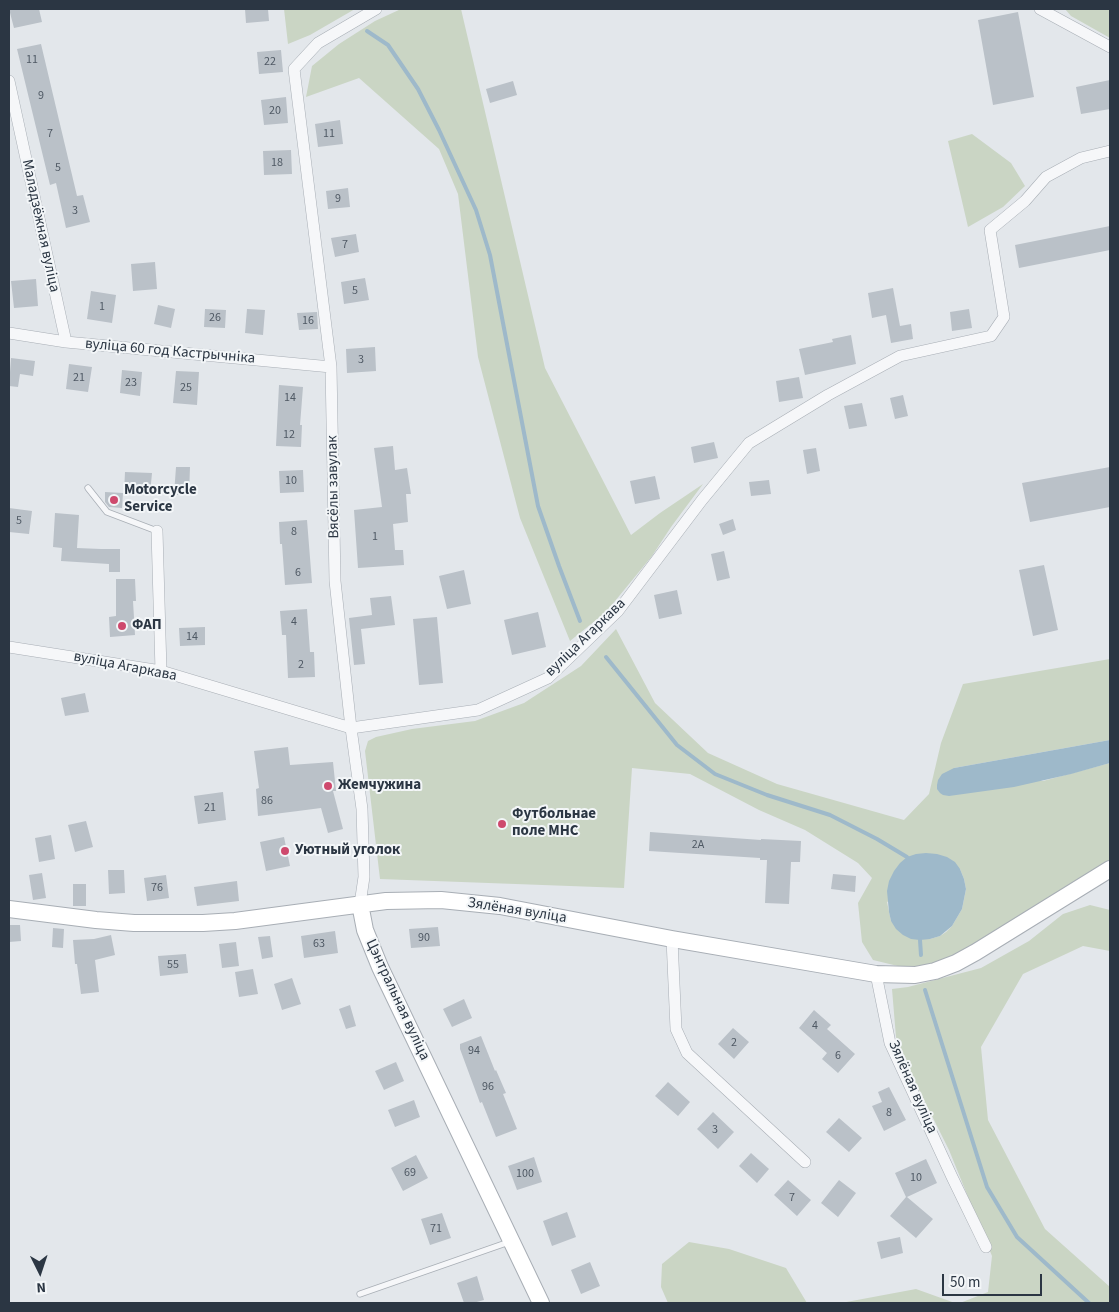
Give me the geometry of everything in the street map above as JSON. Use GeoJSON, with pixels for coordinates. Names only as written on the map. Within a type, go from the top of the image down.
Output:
{"type":"FeatureCollection","features":[{"type":"Feature","properties":{"kind":"street","name":"Вясёлы завулак"},"geometry":{"type":"LineString","coordinates":[[360,904],[364,877],[362,809],[335,581],[332,367],[294,69],[318,43],[376,9]]}},
{"type":"Feature","properties":{"kind":"street"},"geometry":{"type":"LineString","coordinates":[[1040,9],[1110,47]]}},
{"type":"Feature","properties":{"kind":"street","name":"Маладзёжная вуліца"},"geometry":{"type":"LineString","coordinates":[[9,81],[66,342]]}},
{"type":"Feature","properties":{"kind":"street","name":"вуліца Агаркава"},"geometry":{"type":"LineString","coordinates":[[9,646],[160,671],[351,728],[478,710],[548,678],[618,611],[702,500],[749,443],[828,395],[900,356],[991,336],[1004,317],[990,230],[1025,201],[1046,177],[1081,158],[1110,151]]}},
{"type":"Feature","properties":{"kind":"street","name":"вуліца 60 год Кастрычніка"},"geometry":{"type":"LineString","coordinates":[[9,333],[66,342],[332,367]]}},
{"type":"Feature","properties":{"kind":"street"},"geometry":{"type":"LineString","coordinates":[[156,531],[160,671]]}},
{"type":"Feature","properties":{"kind":"street"},"geometry":{"type":"LineString","coordinates":[[876,974],[915,975],[935,971],[956,963],[1110,869]]}},
{"type":"Feature","properties":{"kind":"street","name":"Зялёная вуліца"},"geometry":{"type":"LineString","coordinates":[[360,904],[414,900],[470,902],[876,974],[890,1043],[986,1247]]}},
{"type":"Feature","properties":{"kind":"street"},"geometry":{"type":"LineString","coordinates":[[9,909],[96,920],[170,924],[235,921],[360,904]]}},
{"type":"Feature","properties":{"kind":"street","name":"Цэнтральная вуліца"},"geometry":{"type":"LineString","coordinates":[[360,904],[365,930],[380,967],[541,1303]]}},
{"type":"Feature","properties":{"kind":"street"},"geometry":{"type":"LineString","coordinates":[[672,939],[676,1029],[688,1053],[805,1162]]}},
{"type":"Feature","properties":{"kind":"lane"},"geometry":{"type":"LineString","coordinates":[[88,488],[107,512],[156,531]]}},
{"type":"Feature","properties":{"kind":"lane"},"geometry":{"type":"LineString","coordinates":[[360,1294],[511,1241]]}},
{"type":"Feature","properties":{"kind":"green space"},"geometry":{"type":"Polygon","coordinates":[[[284,9],[355,9],[310,35],[288,44],[284,9]]]}},
{"type":"Feature","properties":{"kind":"green space"},"geometry":{"type":"Polygon","coordinates":[[[401,9],[461,9],[545,368],[631,535],[703,484],[652,556],[606,612],[570,641],[520,518],[478,357],[458,194],[439,149],[359,78],[306,97],[312,66],[339,44],[375,21],[401,9]]]}},
{"type":"Feature","properties":{"kind":"green space"},"geometry":{"type":"Polygon","coordinates":[[[1065,9],[1110,9],[1110,38],[1071,16],[1065,9]]]}},
{"type":"Feature","properties":{"kind":"green space"},"geometry":{"type":"Polygon","coordinates":[[[972,134],[1011,163],[1025,186],[1003,207],[968,227],[948,141],[972,134]]]}},
{"type":"Feature","properties":{"kind":"green space"},"geometry":{"type":"Polygon","coordinates":[[[616,629],[655,703],[708,753],[777,784],[904,820],[929,794],[941,743],[963,684],[1110,659],[1110,740],[954,768],[1043,781],[1110,763],[1110,862],[951,957],[926,965],[906,968],[873,960],[862,942],[858,903],[872,878],[858,863],[805,830],[759,810],[690,774],[632,768],[624,888],[380,879],[365,751],[368,741],[376,737],[412,729],[475,721],[524,703],[581,666],[616,629]],[[960,869],[887,902],[891,921],[930,939],[940,936],[952,926],[962,909],[966,889],[960,869]]]}},
{"type":"Feature","properties":{"kind":"green space"},"geometry":{"type":"Polygon","coordinates":[[[1090,905],[1110,910],[1110,951],[1083,946],[1023,974],[981,1047],[988,1120],[1045,1229],[1110,1287],[1110,1303],[960,1303],[988,1292],[992,1256],[949,1150],[903,1058],[896,1037],[892,989],[908,987],[981,968],[1029,941],[1063,914],[1090,905]]]}},
{"type":"Feature","properties":{"kind":"green space"},"geometry":{"type":"Polygon","coordinates":[[[689,1242],[729,1249],[786,1268],[807,1303],[668,1303],[661,1287],[662,1264],[689,1242]]]}},
{"type":"Feature","properties":{"kind":"green space"},"geometry":{"type":"Polygon","coordinates":[[[916,1289],[955,1303],[841,1303],[916,1289]]]}},
{"type":"Feature","properties":{"kind":"water"},"geometry":{"type":"Polygon","coordinates":[[[1110,740],[1110,763],[1014,787],[949,796],[943,795],[937,789],[938,780],[942,774],[954,768],[1110,740]]]}},
{"type":"Feature","properties":{"kind":"water"},"geometry":{"type":"Polygon","coordinates":[[[926,853],[947,857],[955,862],[960,869],[966,889],[962,909],[952,926],[940,936],[930,939],[911,939],[896,929],[891,921],[887,891],[889,881],[900,863],[907,857],[926,853]]]}},
{"type":"Feature","properties":{"kind":"building"},"geometry":{"type":"Polygon","coordinates":[[[9,9],[39,9],[42,22],[14,28],[9,9]]]}},
{"type":"Feature","properties":{"kind":"building"},"geometry":{"type":"Polygon","coordinates":[[[245,9],[268,9],[269,21],[246,23],[245,9]]]}},
{"type":"Feature","properties":{"kind":"building"},"geometry":{"type":"Polygon","coordinates":[[[1018,12],[1034,97],[993,105],[978,20],[1018,12]]]}},
{"type":"Feature","properties":{"kind":"building"},"geometry":{"type":"Polygon","coordinates":[[[41,44],[77,196],[83,195],[90,222],[66,228],[56,183],[50,185],[17,49],[41,44]]]}},
{"type":"Feature","properties":{"kind":"building"},"geometry":{"type":"Polygon","coordinates":[[[281,50],[283,72],[259,74],[257,52],[281,50]]]}},
{"type":"Feature","properties":{"kind":"building"},"geometry":{"type":"Polygon","coordinates":[[[1110,80],[1110,109],[1081,114],[1076,87],[1110,80]]]}},
{"type":"Feature","properties":{"kind":"building"},"geometry":{"type":"Polygon","coordinates":[[[513,81],[517,95],[490,103],[486,89],[513,81]]]}},
{"type":"Feature","properties":{"kind":"building"},"geometry":{"type":"Polygon","coordinates":[[[286,97],[288,123],[264,125],[261,100],[286,97]]]}},
{"type":"Feature","properties":{"kind":"building"},"geometry":{"type":"Polygon","coordinates":[[[340,120],[343,144],[318,147],[315,124],[340,120]]]}},
{"type":"Feature","properties":{"kind":"building"},"geometry":{"type":"Polygon","coordinates":[[[291,150],[292,174],[264,175],[263,151],[291,150]]]}},
{"type":"Feature","properties":{"kind":"building"},"geometry":{"type":"Polygon","coordinates":[[[348,188],[350,207],[328,209],[326,191],[348,188]]]}},
{"type":"Feature","properties":{"kind":"building"},"geometry":{"type":"Polygon","coordinates":[[[1110,226],[1110,250],[1019,268],[1015,245],[1110,226]]]}},
{"type":"Feature","properties":{"kind":"building"},"geometry":{"type":"Polygon","coordinates":[[[356,234],[359,252],[335,257],[331,238],[356,234]]]}},
{"type":"Feature","properties":{"kind":"building"},"geometry":{"type":"Polygon","coordinates":[[[155,262],[157,289],[133,291],[131,264],[155,262]]]}},
{"type":"Feature","properties":{"kind":"building"},"geometry":{"type":"Polygon","coordinates":[[[365,278],[369,300],[344,304],[341,282],[365,278]]]}},
{"type":"Feature","properties":{"kind":"building"},"geometry":{"type":"Polygon","coordinates":[[[36,279],[38,306],[14,308],[11,281],[36,279]]]}},
{"type":"Feature","properties":{"kind":"building"},"geometry":{"type":"Polygon","coordinates":[[[893,288],[900,326],[911,324],[913,339],[891,343],[886,315],[872,318],[868,293],[893,288]]]}},
{"type":"Feature","properties":{"kind":"building"},"geometry":{"type":"Polygon","coordinates":[[[91,291],[116,295],[112,323],[87,319],[91,291]]]}},
{"type":"Feature","properties":{"kind":"building"},"geometry":{"type":"Polygon","coordinates":[[[158,305],[175,309],[171,328],[154,324],[158,305]]]}},
{"type":"Feature","properties":{"kind":"building"},"geometry":{"type":"Polygon","coordinates":[[[205,309],[226,310],[225,328],[204,327],[205,309]]]}},
{"type":"Feature","properties":{"kind":"building"},"geometry":{"type":"Polygon","coordinates":[[[247,309],[265,310],[263,335],[245,333],[247,309]]]}},
{"type":"Feature","properties":{"kind":"building"},"geometry":{"type":"Polygon","coordinates":[[[969,309],[972,328],[952,331],[950,312],[969,309]]]}},
{"type":"Feature","properties":{"kind":"building"},"geometry":{"type":"Polygon","coordinates":[[[317,312],[318,329],[299,330],[297,313],[317,312]]]}},
{"type":"Feature","properties":{"kind":"building"},"geometry":{"type":"Polygon","coordinates":[[[851,335],[856,364],[805,375],[799,349],[833,342],[832,339],[851,335]]]}},
{"type":"Feature","properties":{"kind":"building"},"geometry":{"type":"Polygon","coordinates":[[[375,347],[376,371],[347,373],[346,349],[375,347]]]}},
{"type":"Feature","properties":{"kind":"building"},"geometry":{"type":"Polygon","coordinates":[[[11,358],[35,361],[33,376],[20,374],[18,387],[9,386],[11,358]]]}},
{"type":"Feature","properties":{"kind":"building"},"geometry":{"type":"Polygon","coordinates":[[[69,364],[92,367],[88,392],[66,389],[69,364]]]}},
{"type":"Feature","properties":{"kind":"building"},"geometry":{"type":"Polygon","coordinates":[[[122,370],[142,372],[140,396],[120,393],[122,370]]]}},
{"type":"Feature","properties":{"kind":"building"},"geometry":{"type":"Polygon","coordinates":[[[176,371],[199,372],[197,405],[173,403],[176,371]]]}},
{"type":"Feature","properties":{"kind":"building"},"geometry":{"type":"Polygon","coordinates":[[[799,377],[803,398],[779,402],[776,381],[799,377]]]}},
{"type":"Feature","properties":{"kind":"building"},"geometry":{"type":"Polygon","coordinates":[[[279,385],[303,387],[300,425],[302,425],[301,447],[276,446],[279,385]]]}},
{"type":"Feature","properties":{"kind":"building"},"geometry":{"type":"Polygon","coordinates":[[[903,395],[908,416],[895,419],[890,398],[903,395]]]}},
{"type":"Feature","properties":{"kind":"building"},"geometry":{"type":"Polygon","coordinates":[[[862,403],[867,426],[849,429],[844,406],[862,403]]]}},
{"type":"Feature","properties":{"kind":"building"},"geometry":{"type":"Polygon","coordinates":[[[714,442],[718,458],[694,463],[691,447],[714,442]]]}},
{"type":"Feature","properties":{"kind":"building"},"geometry":{"type":"Polygon","coordinates":[[[393,446],[395,470],[407,468],[411,494],[406,494],[408,522],[393,524],[395,550],[403,550],[404,565],[358,568],[354,510],[382,507],[374,448],[393,446]]]}},
{"type":"Feature","properties":{"kind":"building"},"geometry":{"type":"Polygon","coordinates":[[[816,448],[820,471],[807,474],[803,450],[816,448]]]}},
{"type":"Feature","properties":{"kind":"building"},"geometry":{"type":"Polygon","coordinates":[[[176,467],[190,467],[189,495],[174,495],[176,467]]]}},
{"type":"Feature","properties":{"kind":"building"},"geometry":{"type":"Polygon","coordinates":[[[1110,467],[1110,507],[1030,522],[1022,483],[1110,467]]]}},
{"type":"Feature","properties":{"kind":"building"},"geometry":{"type":"Polygon","coordinates":[[[303,470],[304,492],[280,493],[279,471],[303,470]]]}},
{"type":"Feature","properties":{"kind":"building"},"geometry":{"type":"Polygon","coordinates":[[[125,472],[152,473],[150,494],[124,493],[125,472]]]}},
{"type":"Feature","properties":{"kind":"building"},"geometry":{"type":"Polygon","coordinates":[[[655,476],[660,499],[635,504],[630,481],[655,476]]]}},
{"type":"Feature","properties":{"kind":"building"},"geometry":{"type":"Polygon","coordinates":[[[769,480],[771,494],[751,496],[749,482],[769,480]]]}},
{"type":"Feature","properties":{"kind":"building","name":"Motorcycle Service"},"geometry":{"type":"Polygon","coordinates":[[[105,492],[123,493],[122,508],[109,507],[105,502],[105,492]]]}},
{"type":"Feature","properties":{"kind":"building"},"geometry":{"type":"Polygon","coordinates":[[[9,508],[32,511],[29,534],[9,532],[9,508]]]}},
{"type":"Feature","properties":{"kind":"building"},"geometry":{"type":"Polygon","coordinates":[[[55,513],[79,515],[77,548],[120,549],[120,572],[109,572],[109,564],[61,561],[62,548],[53,547],[55,513]]]}},
{"type":"Feature","properties":{"kind":"building"},"geometry":{"type":"Polygon","coordinates":[[[733,519],[736,530],[723,535],[719,524],[733,519]]]}},
{"type":"Feature","properties":{"kind":"building"},"geometry":{"type":"Polygon","coordinates":[[[307,520],[312,583],[285,585],[279,522],[307,520]]]}},
{"type":"Feature","properties":{"kind":"building"},"geometry":{"type":"Polygon","coordinates":[[[724,551],[730,578],[717,581],[711,554],[724,551]]]}},
{"type":"Feature","properties":{"kind":"building"},"geometry":{"type":"Polygon","coordinates":[[[1044,565],[1058,630],[1033,636],[1019,570],[1044,565]]]}},
{"type":"Feature","properties":{"kind":"building"},"geometry":{"type":"Polygon","coordinates":[[[464,570],[471,604],[447,609],[439,576],[464,570]]]}},
{"type":"Feature","properties":{"kind":"building"},"geometry":{"type":"Polygon","coordinates":[[[116,579],[135,579],[136,601],[133,601],[135,635],[110,637],[109,617],[116,616],[116,579]]]}},
{"type":"Feature","properties":{"kind":"building"},"geometry":{"type":"Polygon","coordinates":[[[677,590],[682,614],[659,619],[654,595],[677,590]]]}},
{"type":"Feature","properties":{"kind":"building"},"geometry":{"type":"Polygon","coordinates":[[[391,596],[395,625],[361,629],[365,664],[354,665],[349,618],[372,615],[370,598],[391,596]]]}},
{"type":"Feature","properties":{"kind":"building"},"geometry":{"type":"Polygon","coordinates":[[[307,609],[310,652],[314,652],[315,677],[288,678],[286,635],[282,635],[280,611],[307,609]]]}},
{"type":"Feature","properties":{"kind":"building"},"geometry":{"type":"Polygon","coordinates":[[[538,612],[546,647],[512,655],[504,620],[538,612]]]}},
{"type":"Feature","properties":{"kind":"building"},"geometry":{"type":"Polygon","coordinates":[[[437,617],[443,683],[419,685],[413,619],[437,617]]]}},
{"type":"Feature","properties":{"kind":"building"},"geometry":{"type":"Polygon","coordinates":[[[205,627],[205,645],[180,646],[179,628],[205,627]]]}},
{"type":"Feature","properties":{"kind":"building"},"geometry":{"type":"Polygon","coordinates":[[[85,693],[89,712],[65,716],[61,698],[85,693]]]}},
{"type":"Feature","properties":{"kind":"building"},"geometry":{"type":"Polygon","coordinates":[[[288,747],[290,765],[333,762],[336,791],[333,791],[343,829],[328,833],[321,808],[258,816],[256,789],[259,788],[254,751],[288,747]]]}},
{"type":"Feature","properties":{"kind":"building"},"geometry":{"type":"Polygon","coordinates":[[[223,792],[226,820],[198,824],[194,796],[223,792]]]}},
{"type":"Feature","properties":{"kind":"building"},"geometry":{"type":"Polygon","coordinates":[[[86,821],[93,847],[75,852],[68,825],[86,821]]]}},
{"type":"Feature","properties":{"kind":"building"},"geometry":{"type":"Polygon","coordinates":[[[650,832],[801,841],[800,862],[791,862],[789,904],[765,903],[767,860],[649,851],[650,832]]]}},
{"type":"Feature","properties":{"kind":"building"},"geometry":{"type":"Polygon","coordinates":[[[51,835],[55,859],[39,862],[35,838],[51,835]]]}},
{"type":"Feature","properties":{"kind":"building"},"geometry":{"type":"Polygon","coordinates":[[[284,837],[290,866],[266,871],[260,842],[284,837]]]}},
{"type":"Feature","properties":{"kind":"building"},"geometry":{"type":"Polygon","coordinates":[[[108,870],[124,870],[125,893],[109,894],[108,870]]]}},
{"type":"Feature","properties":{"kind":"building"},"geometry":{"type":"Polygon","coordinates":[[[42,873],[46,898],[33,900],[29,875],[42,873]]]}},
{"type":"Feature","properties":{"kind":"building"},"geometry":{"type":"Polygon","coordinates":[[[833,874],[856,876],[855,892],[831,889],[833,874]]]}},
{"type":"Feature","properties":{"kind":"building"},"geometry":{"type":"Polygon","coordinates":[[[166,875],[169,898],[147,901],[144,878],[166,875]]]}},
{"type":"Feature","properties":{"kind":"building"},"geometry":{"type":"Polygon","coordinates":[[[237,881],[239,901],[197,906],[194,887],[237,881]]]}},
{"type":"Feature","properties":{"kind":"building"},"geometry":{"type":"Polygon","coordinates":[[[73,884],[86,884],[86,906],[73,906],[73,884]]]}},
{"type":"Feature","properties":{"kind":"building"},"geometry":{"type":"Polygon","coordinates":[[[9,925],[20,925],[21,941],[9,942],[9,925]]]}},
{"type":"Feature","properties":{"kind":"building"},"geometry":{"type":"Polygon","coordinates":[[[438,927],[440,946],[411,948],[409,929],[438,927]]]}},
{"type":"Feature","properties":{"kind":"building"},"geometry":{"type":"Polygon","coordinates":[[[53,928],[64,929],[63,948],[52,947],[53,928]]]}},
{"type":"Feature","properties":{"kind":"building"},"geometry":{"type":"Polygon","coordinates":[[[335,931],[338,953],[304,958],[301,936],[335,931]]]}},
{"type":"Feature","properties":{"kind":"building"},"geometry":{"type":"Polygon","coordinates":[[[111,935],[115,955],[95,960],[99,992],[81,994],[77,964],[75,964],[73,940],[94,939],[111,935]]]}},
{"type":"Feature","properties":{"kind":"building"},"geometry":{"type":"Polygon","coordinates":[[[270,936],[273,957],[262,959],[258,937],[270,936]]]}},
{"type":"Feature","properties":{"kind":"building"},"geometry":{"type":"Polygon","coordinates":[[[236,942],[239,966],[222,968],[219,944],[236,942]]]}},
{"type":"Feature","properties":{"kind":"building"},"geometry":{"type":"Polygon","coordinates":[[[186,954],[188,973],[160,976],[158,956],[186,954]]]}},
{"type":"Feature","properties":{"kind":"building"},"geometry":{"type":"Polygon","coordinates":[[[253,969],[258,994],[239,997],[235,972],[253,969]]]}},
{"type":"Feature","properties":{"kind":"building"},"geometry":{"type":"Polygon","coordinates":[[[292,978],[301,1004],[282,1010],[274,984],[292,978]]]}},
{"type":"Feature","properties":{"kind":"building"},"geometry":{"type":"Polygon","coordinates":[[[464,999],[472,1018],[452,1027],[443,1009],[464,999]]]}},
{"type":"Feature","properties":{"kind":"building"},"geometry":{"type":"Polygon","coordinates":[[[350,1005],[356,1026],[346,1029],[339,1009],[350,1005]]]}},
{"type":"Feature","properties":{"kind":"building"},"geometry":{"type":"Polygon","coordinates":[[[814,1010],[831,1025],[827,1029],[855,1054],[838,1073],[822,1059],[827,1053],[799,1028],[814,1010]]]}},
{"type":"Feature","properties":{"kind":"building"},"geometry":{"type":"Polygon","coordinates":[[[733,1028],[749,1042],[734,1059],[718,1044],[733,1028]]]}},
{"type":"Feature","properties":{"kind":"building"},"geometry":{"type":"Polygon","coordinates":[[[481,1036],[506,1093],[503,1094],[517,1129],[496,1137],[482,1102],[480,1103],[460,1049],[460,1044],[481,1036]]]}},
{"type":"Feature","properties":{"kind":"building"},"geometry":{"type":"Polygon","coordinates":[[[396,1062],[404,1081],[384,1090],[375,1071],[396,1062]]]}},
{"type":"Feature","properties":{"kind":"building"},"geometry":{"type":"Polygon","coordinates":[[[668,1082],[690,1102],[678,1116],[655,1096],[668,1082]]]}},
{"type":"Feature","properties":{"kind":"building"},"geometry":{"type":"Polygon","coordinates":[[[889,1087],[906,1120],[884,1131],[872,1106],[882,1102],[878,1092],[889,1087]]]}},
{"type":"Feature","properties":{"kind":"building"},"geometry":{"type":"Polygon","coordinates":[[[414,1100],[420,1117],[395,1127],[388,1110],[414,1100]]]}},
{"type":"Feature","properties":{"kind":"building"},"geometry":{"type":"Polygon","coordinates":[[[713,1112],[734,1132],[718,1149],[697,1129],[713,1112]]]}},
{"type":"Feature","properties":{"kind":"building"},"geometry":{"type":"Polygon","coordinates":[[[839,1118],[862,1138],[849,1152],[826,1132],[839,1118]]]}},
{"type":"Feature","properties":{"kind":"building"},"geometry":{"type":"Polygon","coordinates":[[[751,1153],[769,1169],[757,1183],[739,1166],[751,1153]]]}},
{"type":"Feature","properties":{"kind":"building"},"geometry":{"type":"Polygon","coordinates":[[[416,1155],[428,1178],[403,1191],[391,1168],[416,1155]]]}},
{"type":"Feature","properties":{"kind":"building"},"geometry":{"type":"Polygon","coordinates":[[[534,1157],[542,1182],[517,1190],[508,1166],[534,1157]]]}},
{"type":"Feature","properties":{"kind":"building"},"geometry":{"type":"Polygon","coordinates":[[[926,1159],[937,1183],[907,1197],[933,1219],[916,1238],[890,1216],[906,1197],[895,1173],[926,1159]]]}},
{"type":"Feature","properties":{"kind":"building"},"geometry":{"type":"Polygon","coordinates":[[[788,1180],[811,1200],[797,1216],[774,1195],[788,1180]]]}},
{"type":"Feature","properties":{"kind":"building"},"geometry":{"type":"Polygon","coordinates":[[[839,1180],[856,1193],[838,1217],[821,1203],[839,1180]]]}},
{"type":"Feature","properties":{"kind":"building"},"geometry":{"type":"Polygon","coordinates":[[[567,1212],[576,1237],[552,1246],[543,1221],[567,1212]]]}},
{"type":"Feature","properties":{"kind":"building"},"geometry":{"type":"Polygon","coordinates":[[[442,1213],[451,1238],[430,1245],[421,1219],[442,1213]]]}},
{"type":"Feature","properties":{"kind":"building"},"geometry":{"type":"Polygon","coordinates":[[[900,1237],[903,1253],[881,1259],[877,1242],[900,1237]]]}},
{"type":"Feature","properties":{"kind":"building"},"geometry":{"type":"Polygon","coordinates":[[[590,1262],[600,1286],[581,1294],[571,1270],[590,1262]]]}},
{"type":"Feature","properties":{"kind":"building"},"geometry":{"type":"Polygon","coordinates":[[[477,1276],[484,1300],[464,1303],[457,1283],[477,1276]]]}},
{"type":"Feature","properties":{"kind":"waterway"},"geometry":{"type":"LineString","coordinates":[[367,31],[388,45],[418,89],[476,210],[490,255],[538,506],[580,621]]}},
{"type":"Feature","properties":{"kind":"waterway"},"geometry":{"type":"LineString","coordinates":[[606,657],[677,745],[715,774],[767,795],[830,815],[907,857]]}},
{"type":"Feature","properties":{"kind":"waterway"},"geometry":{"type":"LineString","coordinates":[[920,940],[921,955]]}},
{"type":"Feature","properties":{"kind":"waterway"},"geometry":{"type":"LineString","coordinates":[[925,990],[987,1187],[1017,1237],[1089,1303]]}},
{"type":"Feature","properties":{"kind":"place","name":"Motorcycle Service"},"geometry":{"type":"Point","coordinates":[114,500]}},
{"type":"Feature","properties":{"kind":"place","name":"ФАП"},"geometry":{"type":"Point","coordinates":[122,626]}},
{"type":"Feature","properties":{"kind":"place","name":"Жемчужина"},"geometry":{"type":"Point","coordinates":[328,786]}},
{"type":"Feature","properties":{"kind":"place","name":"Футбольнае поле МНС"},"geometry":{"type":"Point","coordinates":[502,824]}},
{"type":"Feature","properties":{"kind":"place","name":"Уютный уголок"},"geometry":{"type":"Point","coordinates":[285,851]}}]}
